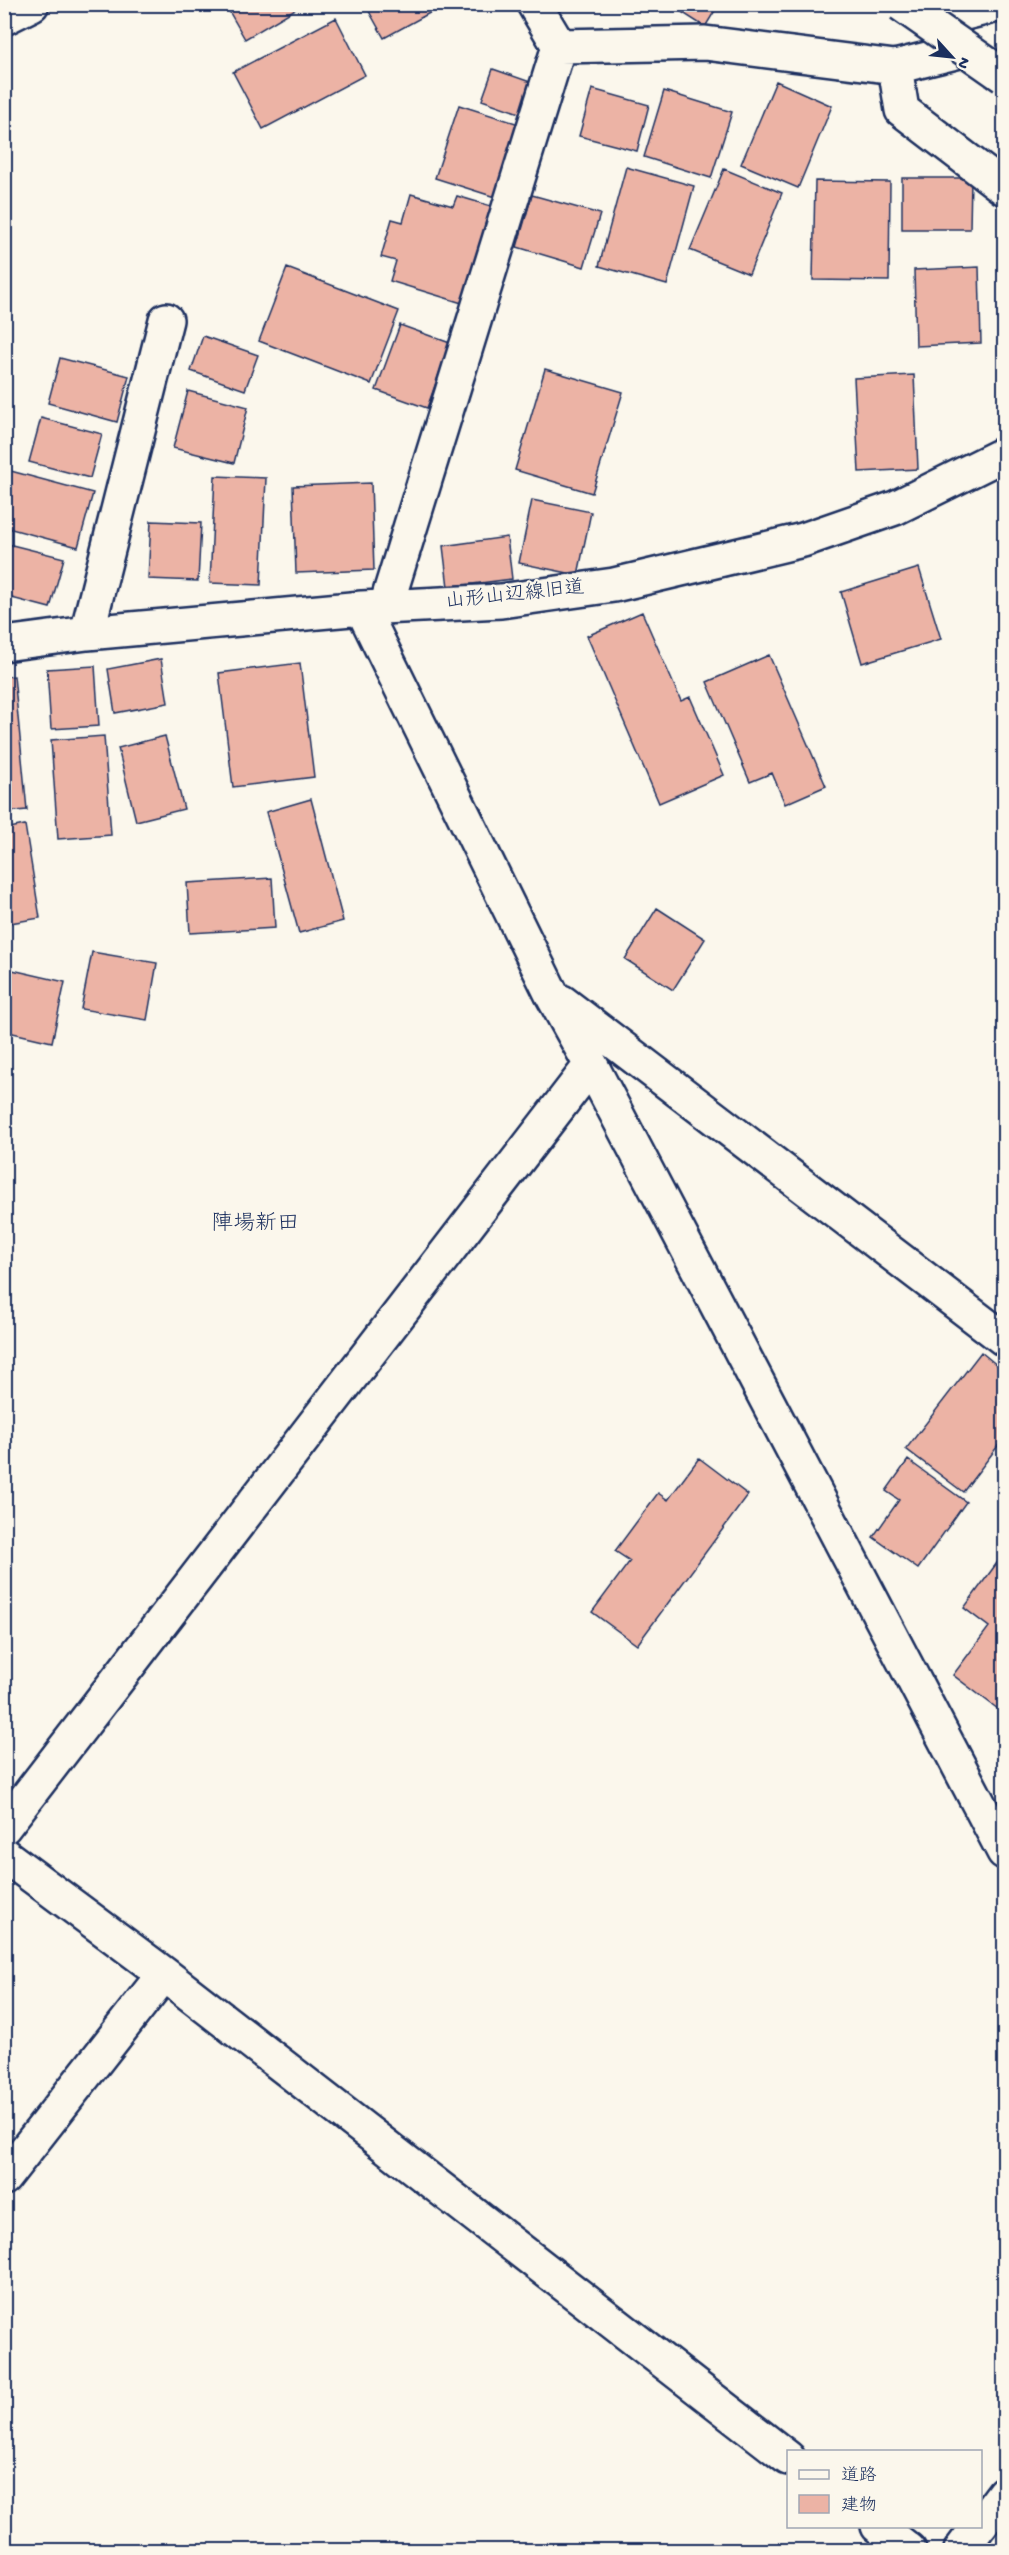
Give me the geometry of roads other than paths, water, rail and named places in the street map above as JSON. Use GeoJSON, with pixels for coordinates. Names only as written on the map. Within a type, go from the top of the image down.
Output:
{"type":"FeatureCollection","features":[{"type":"Feature","properties":{"kind":"main road"},"geometry":{"type":"LineString","coordinates":[[4,18],[32,4]]}},
{"type":"Feature","properties":{"kind":"main road"},"geometry":{"type":"LineString","coordinates":[[534,4],[559,46],[374,607],[551,993],[1005,1852]]}},
{"type":"Feature","properties":{"kind":"main road"},"geometry":{"type":"LineString","coordinates":[[901,4],[1005,76]]}},
{"type":"Feature","properties":{"kind":"main road"},"geometry":{"type":"LineString","coordinates":[[559,46],[705,43],[895,67],[1005,40]]}},
{"type":"Feature","properties":{"kind":"main road"},"geometry":{"type":"LineString","coordinates":[[895,67],[902,110],[1005,188]]}},
{"type":"Feature","properties":{"kind":"main road"},"geometry":{"type":"LineString","coordinates":[[87,633],[166,320]]}},
{"type":"Feature","properties":{"kind":"main road","name":"山形山辺線旧道"},"geometry":{"type":"LineString","coordinates":[[4,644],[87,633],[374,607],[501,601],[614,585],[803,540],[895,508],[1005,454]]}},
{"type":"Feature","properties":{"kind":"main road"},"geometry":{"type":"LineString","coordinates":[[551,993],[1005,1339]]}},
{"type":"Feature","properties":{"kind":"main road"},"geometry":{"type":"LineString","coordinates":[[4,1827],[591,1065]]}},
{"type":"Feature","properties":{"kind":"main road"},"geometry":{"type":"LineString","coordinates":[[4,1855],[164,1974],[787,2456]]}},
{"type":"Feature","properties":{"kind":"main road"},"geometry":{"type":"LineString","coordinates":[[4,2178],[164,1974]]}},
{"type":"Feature","properties":{"kind":"main road"},"geometry":{"type":"LineString","coordinates":[[982,2523],[1005,2493]]}},
{"type":"Feature","properties":{"kind":"main road"},"geometry":{"type":"LineString","coordinates":[[881,2528],[909,2550]]}},
{"type":"Feature","properties":{"kind":"main road"},"geometry":{"type":"LineString","coordinates":[[961,2550],[978,2528]]}},
{"type":"Feature","properties":{"kind":"district","name":"陣場新田"},"geometry":{"type":"Point","coordinates":[255,1225]}}]}
